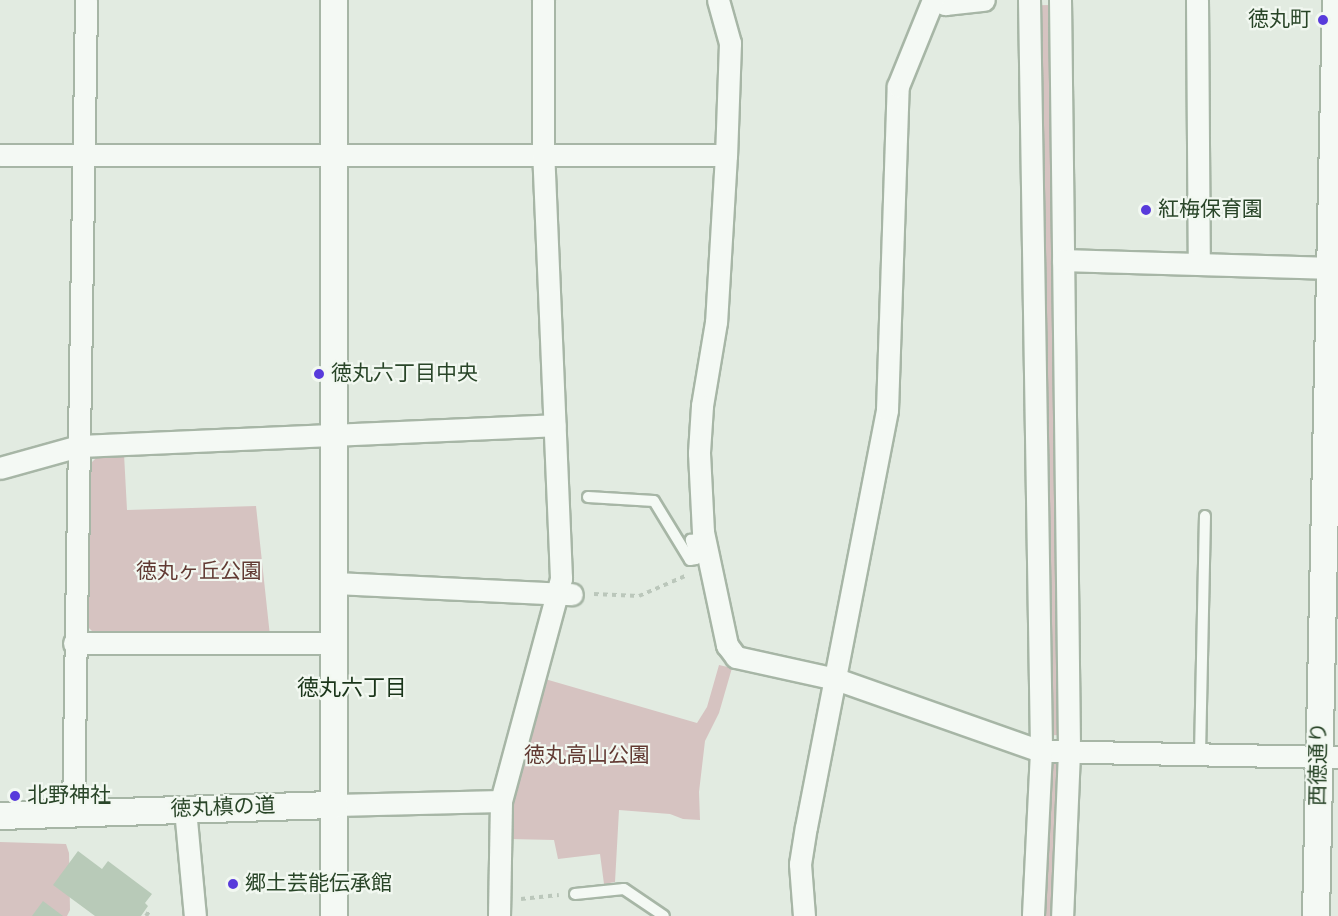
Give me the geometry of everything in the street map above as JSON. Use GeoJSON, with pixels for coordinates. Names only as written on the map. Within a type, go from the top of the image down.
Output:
{"type":"FeatureCollection","features":[{"type":"Feature","properties":{"kind":"street"},"geometry":{"type":"LineString","coordinates":[[73,813],[86,0]]}},
{"type":"Feature","properties":{"kind":"street"},"geometry":{"type":"LineString","coordinates":[[334,0],[334,916]]}},
{"type":"Feature","properties":{"kind":"street"},"geometry":{"type":"LineString","coordinates":[[500,916],[501,801],[566,593],[561,578],[563,498],[555,425],[543,154],[543,0]]}},
{"type":"Feature","properties":{"kind":"street"},"geometry":{"type":"LineString","coordinates":[[718,0],[730,43],[726,155],[716,322],[702,406],[699,453],[705,568],[728,645],[736,657],[836,679],[1041,751],[1329,757]]}},
{"type":"Feature","properties":{"kind":"street"},"geometry":{"type":"LineString","coordinates":[[804,916],[800,864],[887,410],[898,86],[934,0],[945,4],[984,0]]}},
{"type":"Feature","properties":{"kind":"street"},"geometry":{"type":"LineString","coordinates":[[1029,0],[1041,751],[1033,916]]}},
{"type":"Feature","properties":{"kind":"street"},"geometry":{"type":"LineString","coordinates":[[1060,0],[1069,752],[1062,916]]}},
{"type":"Feature","properties":{"kind":"street"},"geometry":{"type":"LineString","coordinates":[[1197,0],[1199,264]]}},
{"type":"Feature","properties":{"kind":"street","name":"西徳通り"},"geometry":{"type":"LineString","coordinates":[[1316,916],[1329,757],[1336,0]]}},
{"type":"Feature","properties":{"kind":"street"},"geometry":{"type":"LineString","coordinates":[[0,155],[726,155]]}},
{"type":"Feature","properties":{"kind":"street"},"geometry":{"type":"LineString","coordinates":[[1063,260],[1334,268]]}},
{"type":"Feature","properties":{"kind":"street"},"geometry":{"type":"LineString","coordinates":[[0,468],[79,446],[555,425]]}},
{"type":"Feature","properties":{"kind":"street"},"geometry":{"type":"LineString","coordinates":[[334,583],[566,593]]}},
{"type":"Feature","properties":{"kind":"street"},"geometry":{"type":"LineString","coordinates":[[74,643],[334,643]]}},
{"type":"Feature","properties":{"kind":"street"},"geometry":{"type":"LineString","coordinates":[[335,805],[501,801]]}},
{"type":"Feature","properties":{"kind":"street","name":"徳丸槙の道"},"geometry":{"type":"LineString","coordinates":[[0,816],[335,805]]}},
{"type":"Feature","properties":{"kind":"street"},"geometry":{"type":"LineString","coordinates":[[185,809],[195,916]]}},
{"type":"Feature","properties":{"kind":"lane"},"geometry":{"type":"LineString","coordinates":[[588,497],[654,501],[690,560],[696,559],[691,540],[704,537]]}},
{"type":"Feature","properties":{"kind":"lane"},"geometry":{"type":"LineString","coordinates":[[1200,754],[1205,516]]}},
{"type":"Feature","properties":{"kind":"lane"},"geometry":{"type":"LineString","coordinates":[[574,894],[624,889],[664,916]]}},
{"type":"Feature","properties":{"kind":"path"},"geometry":{"type":"LineString","coordinates":[[566,593],[639,596],[705,568]]}},
{"type":"Feature","properties":{"kind":"path"},"geometry":{"type":"LineString","coordinates":[[526,899],[559,895]]}},
{"type":"Feature","properties":{"kind":"path"},"geometry":{"type":"LineString","coordinates":[[146,916],[150,910]]}},
{"type":"Feature","properties":{"kind":"green space"},"geometry":{"type":"Polygon","coordinates":[[[1035,5],[1053,5],[1066,735],[1048,735],[1035,5]]]}},
{"type":"Feature","properties":{"kind":"green space","name":"徳丸ヶ丘公園"},"geometry":{"type":"Polygon","coordinates":[[[124,454],[127,510],[256,506],[270,636],[97,636],[86,625],[88,466],[99,455],[124,454]]]}},
{"type":"Feature","properties":{"kind":"green space","name":"徳丸高山公園"},"geometry":{"type":"Polygon","coordinates":[[[719,665],[732,668],[719,713],[705,741],[699,792],[700,820],[683,819],[670,814],[619,810],[615,882],[604,884],[600,854],[558,859],[554,840],[510,839],[512,794],[545,679],[697,723],[707,707],[719,665]]]}},
{"type":"Feature","properties":{"kind":"green space"},"geometry":{"type":"Polygon","coordinates":[[[1046,763],[1063,764],[1055,916],[1038,916],[1046,763]]]}},
{"type":"Feature","properties":{"kind":"green space"},"geometry":{"type":"Polygon","coordinates":[[[0,842],[66,844],[69,853],[70,910],[67,916],[0,916],[0,842]]]}},
{"type":"Feature","properties":{"kind":"building"},"geometry":{"type":"Polygon","coordinates":[[[78,851],[102,869],[108,861],[152,894],[145,903],[148,906],[141,916],[95,916],[53,885],[78,851]]]}},
{"type":"Feature","properties":{"kind":"building"},"geometry":{"type":"Polygon","coordinates":[[[43,901],[63,916],[32,916],[43,901]]]}},
{"type":"Feature","properties":{"kind":"place","name":"徳丸町"},"geometry":{"type":"Point","coordinates":[1323,20]}},
{"type":"Feature","properties":{"kind":"place","name":"紅梅保育園"},"geometry":{"type":"Point","coordinates":[1146,210]}},
{"type":"Feature","properties":{"kind":"place","name":"徳丸六丁目中央"},"geometry":{"type":"Point","coordinates":[319,374]}},
{"type":"Feature","properties":{"kind":"place","name":"北野神社"},"geometry":{"type":"Point","coordinates":[15,796]}},
{"type":"Feature","properties":{"kind":"place","name":"郷土芸能伝承館"},"geometry":{"type":"Point","coordinates":[233,884]}},
{"type":"Feature","properties":{"kind":"district","name":"徳丸六丁目"},"geometry":{"type":"Point","coordinates":[352,689]}}]}
